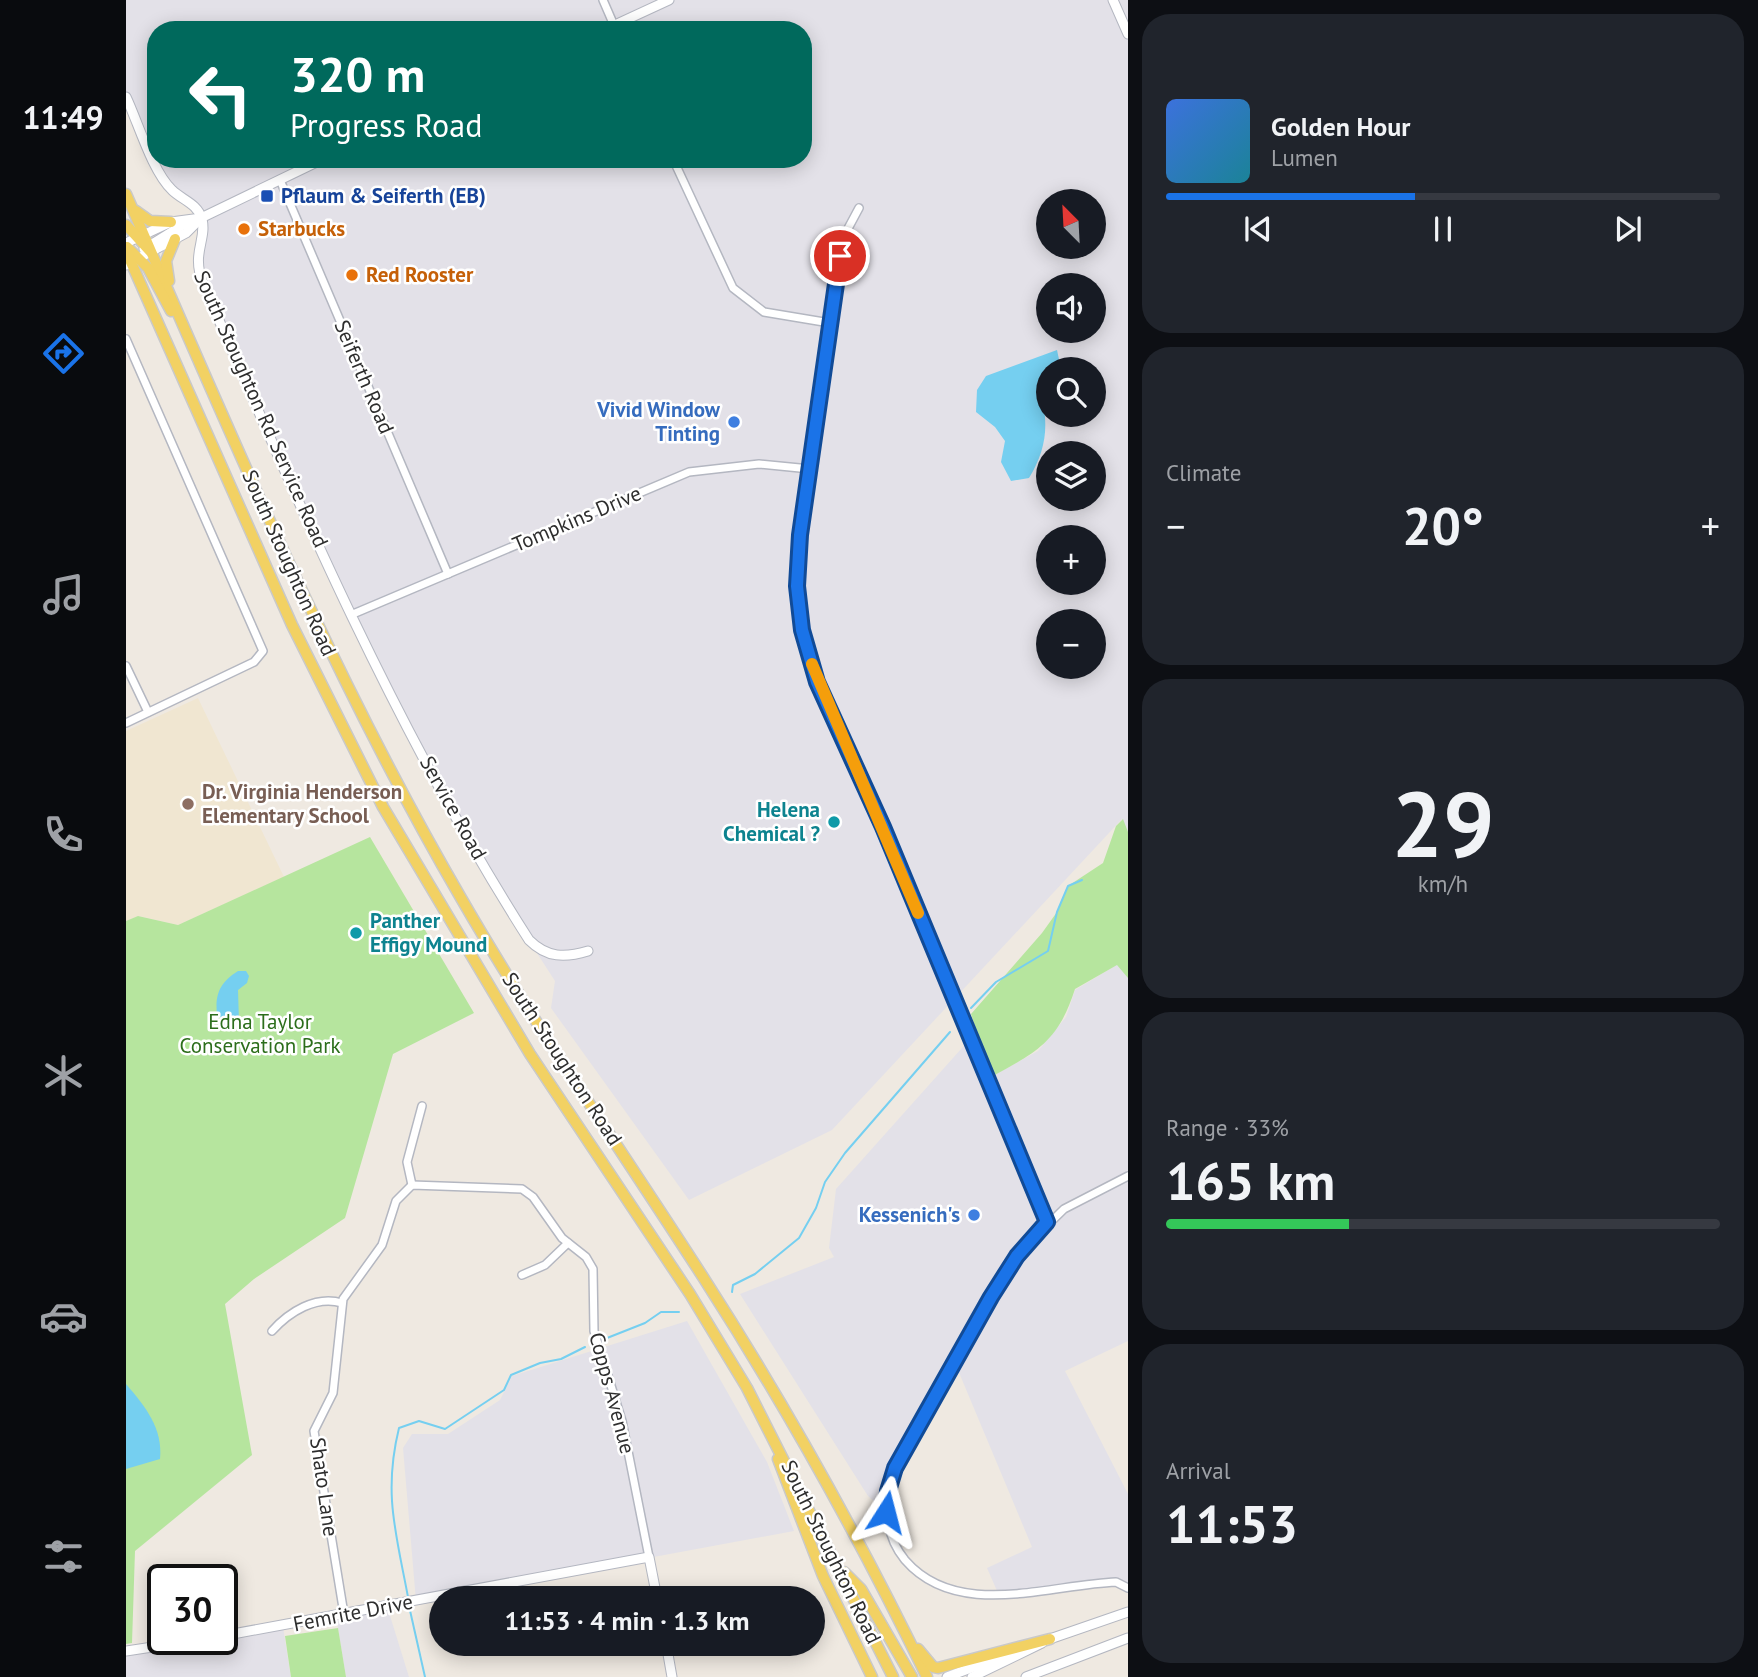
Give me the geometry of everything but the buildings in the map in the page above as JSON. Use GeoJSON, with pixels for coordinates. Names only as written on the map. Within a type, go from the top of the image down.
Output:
{"type":"FeatureCollection","features":[{"type":"Feature","properties":{"kind":"main road","name":"South Stoughton Road"},"geometry":{"type":"LineString","coordinates":[[126,194],[132,208],[141,285],[295,633],[389,818],[505,1015],[694,1300],[771,1433],[892,1677]]}},
{"type":"Feature","properties":{"kind":"main road"},"geometry":{"type":"LineString","coordinates":[[132,208],[150,221],[171,222]]}},
{"type":"Feature","properties":{"kind":"main road"},"geometry":{"type":"LineString","coordinates":[[126,225],[135,250],[197,356]]}},
{"type":"Feature","properties":{"kind":"main road"},"geometry":{"type":"LineString","coordinates":[[168,291],[166,261],[175,239]]}},
{"type":"Feature","properties":{"kind":"main road","name":"South Stoughton Road"},"geometry":{"type":"LineString","coordinates":[[135,250],[168,291],[332,658],[408,803],[510,980],[775,1394],[852,1528],[927,1677]]}},
{"type":"Feature","properties":{"kind":"main road"},"geometry":{"type":"LineString","coordinates":[[126,278],[141,285]]}},
{"type":"Feature","properties":{"kind":"main road"},"geometry":{"type":"LineString","coordinates":[[771,1433],[815,1555],[872,1677]]}},
{"type":"Feature","properties":{"kind":"main road"},"geometry":{"type":"LineString","coordinates":[[838,1565],[861,1589],[912,1677]]}},
{"type":"Feature","properties":{"kind":"main road"},"geometry":{"type":"LineString","coordinates":[[906,1634],[933,1667],[939,1668],[1050,1639]]}},
{"type":"Feature","properties":{"kind":"street"},"geometry":{"type":"LineString","coordinates":[[603,0],[612,21]]}},
{"type":"Feature","properties":{"kind":"street"},"geometry":{"type":"LineString","coordinates":[[627,21],[669,0]]}},
{"type":"Feature","properties":{"kind":"street"},"geometry":{"type":"LineString","coordinates":[[1113,0],[1128,34]]}},
{"type":"Feature","properties":{"kind":"street"},"geometry":{"type":"LineString","coordinates":[[126,97],[147,143]]}},
{"type":"Feature","properties":{"kind":"street"},"geometry":{"type":"LineString","coordinates":[[158,168],[164,181],[192,203],[201,218]]}},
{"type":"Feature","properties":{"kind":"street"},"geometry":{"type":"LineString","coordinates":[[135,250],[176,227],[201,218],[305,168]]}},
{"type":"Feature","properties":{"kind":"street"},"geometry":{"type":"LineString","coordinates":[[677,168],[733,288],[764,312],[830,323]]}},
{"type":"Feature","properties":{"kind":"street","name":"Seiferth Road"},"geometry":{"type":"LineString","coordinates":[[280,180],[448,574]]}},
{"type":"Feature","properties":{"kind":"street"},"geometry":{"type":"LineString","coordinates":[[859,208],[844,236],[800,535],[797,586],[802,630],[814,671],[883,827],[1047,1222]]}},
{"type":"Feature","properties":{"kind":"street"},"geometry":{"type":"LineString","coordinates":[[135,250],[171,222],[201,218]]}},
{"type":"Feature","properties":{"kind":"street"},"geometry":{"type":"LineString","coordinates":[[135,250],[175,239],[195,227],[201,218]]}},
{"type":"Feature","properties":{"kind":"street","name":"South Stoughton Rd Service Road"},"geometry":{"type":"LineString","coordinates":[[201,218],[197,259],[200,275],[353,614]]}},
{"type":"Feature","properties":{"kind":"street"},"geometry":{"type":"LineString","coordinates":[[126,339],[258,635],[263,653],[254,662],[126,723]]}},
{"type":"Feature","properties":{"kind":"street","name":"Tompkins Drive"},"geometry":{"type":"LineString","coordinates":[[353,614],[689,472],[759,464],[810,469]]}},
{"type":"Feature","properties":{"kind":"street","name":"Service Road"},"geometry":{"type":"LineString","coordinates":[[353,614],[438,782],[529,940],[543,952],[558,956],[588,951]]}},
{"type":"Feature","properties":{"kind":"street"},"geometry":{"type":"LineString","coordinates":[[126,666],[148,712]]}},
{"type":"Feature","properties":{"kind":"street"},"geometry":{"type":"LineString","coordinates":[[412,1185],[407,1162],[422,1106]]}},
{"type":"Feature","properties":{"kind":"street"},"geometry":{"type":"LineString","coordinates":[[1128,1176],[1080,1199],[1047,1222],[1017,1256],[895,1468],[888,1491],[886,1512],[890,1532],[901,1555],[932,1583],[953,1592],[971,1595],[1114,1582],[1125,1584],[1128,1588]]}},
{"type":"Feature","properties":{"kind":"street","name":"Copps Avenue"},"geometry":{"type":"LineString","coordinates":[[412,1185],[522,1189],[533,1197],[568,1243],[586,1257],[593,1269],[594,1331],[622,1421],[655,1586]]}},
{"type":"Feature","properties":{"kind":"street","name":"Shato Lane"},"geometry":{"type":"LineString","coordinates":[[344,1614],[314,1437],[317,1420],[333,1393],[342,1303],[354,1281],[382,1245],[396,1202],[412,1185]]}},
{"type":"Feature","properties":{"kind":"street"},"geometry":{"type":"LineString","coordinates":[[522,1275],[545,1265],[568,1243]]}},
{"type":"Feature","properties":{"kind":"street"},"geometry":{"type":"LineString","coordinates":[[272,1331],[285,1318],[318,1301],[342,1303]]}},
{"type":"Feature","properties":{"kind":"street","name":"Femrite Drive"},"geometry":{"type":"LineString","coordinates":[[238,1633],[649,1557]]}},
{"type":"Feature","properties":{"kind":"street"},"geometry":{"type":"LineString","coordinates":[[947,1677],[1128,1612]]}},
{"type":"Feature","properties":{"kind":"street"},"geometry":{"type":"LineString","coordinates":[[1027,1677],[1128,1638]]}},
{"type":"Feature","properties":{"kind":"street"},"geometry":{"type":"LineString","coordinates":[[972,1677],[1050,1639]]}},
{"type":"Feature","properties":{"kind":"street"},"geometry":{"type":"LineString","coordinates":[[126,1651],[147,1648]]}},
{"type":"Feature","properties":{"kind":"street"},"geometry":{"type":"LineString","coordinates":[[668,1656],[672,1677]]}},
{"type":"Feature","properties":{"kind":"shaded area"},"geometry":{"type":"Polygon","coordinates":[[[126,0],[1128,0],[1128,832],[1122,819],[832,1130],[689,1200],[551,1008],[555,981],[482,868],[396,703],[344,598],[208,295],[197,261],[203,225],[200,215],[192,203],[165,181],[159,168],[812,168],[812,21],[147,21],[147,142],[126,97],[126,0]]]}},
{"type":"Feature","properties":{"kind":"shaded area","name":"Dr. Virginia Henderson Elementary School"},"geometry":{"type":"Polygon","coordinates":[[[198,698],[284,877],[178,925],[139,916],[126,921],[126,731],[198,698]]]}},
{"type":"Feature","properties":{"kind":"shaded area"},"geometry":{"type":"Polygon","coordinates":[[[1118,964],[1128,978],[1128,1341],[1065,1371],[1128,1494],[1128,1588],[1125,1584],[998,1593],[987,1568],[1032,1547],[955,1363],[895,1468],[886,1512],[868,1496],[740,1294],[834,1257],[829,1248],[836,1189],[970,1039],[987,1079],[1038,1051],[1066,1017],[1075,990],[1118,964]]]}},
{"type":"Feature","properties":{"kind":"shaded area"},"geometry":{"type":"Polygon","coordinates":[[[687,1321],[767,1462],[794,1531],[497,1586],[429,1586],[429,1599],[416,1601],[403,1448],[412,1434],[448,1434],[500,1400],[512,1376],[687,1321]]]}},
{"type":"Feature","properties":{"kind":"shaded area"},"geometry":{"type":"Polygon","coordinates":[[[387,1606],[409,1677],[346,1677],[336,1616],[387,1606]]]}},
{"type":"Feature","properties":{"kind":"shaded area"},"geometry":{"type":"Polygon","coordinates":[[[283,1627],[291,1677],[126,1677],[126,1651],[147,1648],[147,1655],[238,1655],[238,1637],[283,1627]]]}},
{"type":"Feature","properties":{"kind":"green space"},"geometry":{"type":"Polygon","coordinates":[[[1123,819],[1128,832],[1128,978],[1117,965],[1075,989],[1061,1022],[1044,1044],[991,1077],[971,1014],[1042,933],[1057,912],[1068,886],[1103,863],[1116,826],[1123,819]]]}},
{"type":"Feature","properties":{"kind":"green space","name":"Edna Taylor Conservation Park"},"geometry":{"type":"Polygon","coordinates":[[[370,837],[474,1013],[393,1054],[345,1218],[254,1279],[225,1304],[252,1455],[135,1551],[132,1643],[126,1644],[126,921],[138,916],[178,925],[370,837]]]}},
{"type":"Feature","properties":{"kind":"green space"},"geometry":{"type":"Polygon","coordinates":[[[338,1628],[346,1677],[291,1677],[285,1636],[338,1628]]]}},
{"type":"Feature","properties":{"kind":"water"},"geometry":{"type":"Polygon","coordinates":[[[1057,350],[1058,357],[1038,357],[1057,350]]]}},
{"type":"Feature","properties":{"kind":"water"},"geometry":{"type":"Polygon","coordinates":[[[1036,358],[1036,427],[1045,427],[1045,430],[1044,441],[1036,441],[1036,465],[1029,478],[1011,481],[1001,462],[1005,441],[995,427],[976,412],[977,390],[986,376],[1036,358]]]}},
{"type":"Feature","properties":{"kind":"water"},"geometry":{"type":"Polygon","coordinates":[[[238,971],[246,971],[249,976],[247,983],[238,990],[239,1022],[227,1022],[217,1015],[218,995],[226,980],[238,971]]]}},
{"type":"Feature","properties":{"kind":"water"},"geometry":{"type":"Polygon","coordinates":[[[126,1384],[156,1427],[160,1459],[126,1469],[126,1384]]]}},
{"type":"Feature","properties":{"kind":"waterway"},"geometry":{"type":"LineString","coordinates":[[971,1008],[996,982],[1048,951],[1057,912],[1068,886],[1082,880]]}},
{"type":"Feature","properties":{"kind":"waterway"},"geometry":{"type":"LineString","coordinates":[[732,1292],[733,1285],[755,1274],[799,1238],[816,1208],[825,1182],[845,1153],[950,1032]]}},
{"type":"Feature","properties":{"kind":"waterway"},"geometry":{"type":"LineString","coordinates":[[602,1340],[645,1323],[661,1312],[679,1312]]}},
{"type":"Feature","properties":{"kind":"waterway"},"geometry":{"type":"LineString","coordinates":[[408,1597],[393,1513],[392,1473],[399,1428],[419,1421],[445,1429],[504,1390],[511,1375],[540,1363],[561,1359],[585,1347]]}},
{"type":"Feature","properties":{"kind":"waterway"},"geometry":{"type":"LineString","coordinates":[[409,1606],[425,1677]]}},
{"type":"Feature","properties":{"kind":"slow traffic"},"geometry":{"type":"LineString","coordinates":[[812,664],[817,682],[883,827],[918,913]]}},
{"type":"Feature","properties":{"kind":"place","name":"Pflaum & Seiferth (EB)"},"geometry":{"type":"Point","coordinates":[267,196]}},
{"type":"Feature","properties":{"kind":"place","name":"Starbucks"},"geometry":{"type":"Point","coordinates":[244,229]}},
{"type":"Feature","properties":{"kind":"place","name":"Red Rooster"},"geometry":{"type":"Point","coordinates":[352,275]}},
{"type":"Feature","properties":{"kind":"place","name":"Vivid Window Tinting"},"geometry":{"type":"Point","coordinates":[734,422]}},
{"type":"Feature","properties":{"kind":"place","name":"Dr. Virginia Henderson Elementary School"},"geometry":{"type":"Point","coordinates":[188,804]}},
{"type":"Feature","properties":{"kind":"place","name":"Helena Chemical ?"},"geometry":{"type":"Point","coordinates":[834,822]}},
{"type":"Feature","properties":{"kind":"place","name":"Panther Effigy Mound"},"geometry":{"type":"Point","coordinates":[356,933]}},
{"type":"Feature","properties":{"kind":"place","name":"Kessenich's"},"geometry":{"type":"Point","coordinates":[974,1215]}},
{"type":"Feature","properties":{"kind":"route"},"geometry":{"type":"LineString","coordinates":[[840,256],[800,535],[797,586],[802,630],[817,682],[883,827],[1047,1222],[1017,1256],[991,1297],[895,1468],[888,1491],[886,1512]]}}]}
